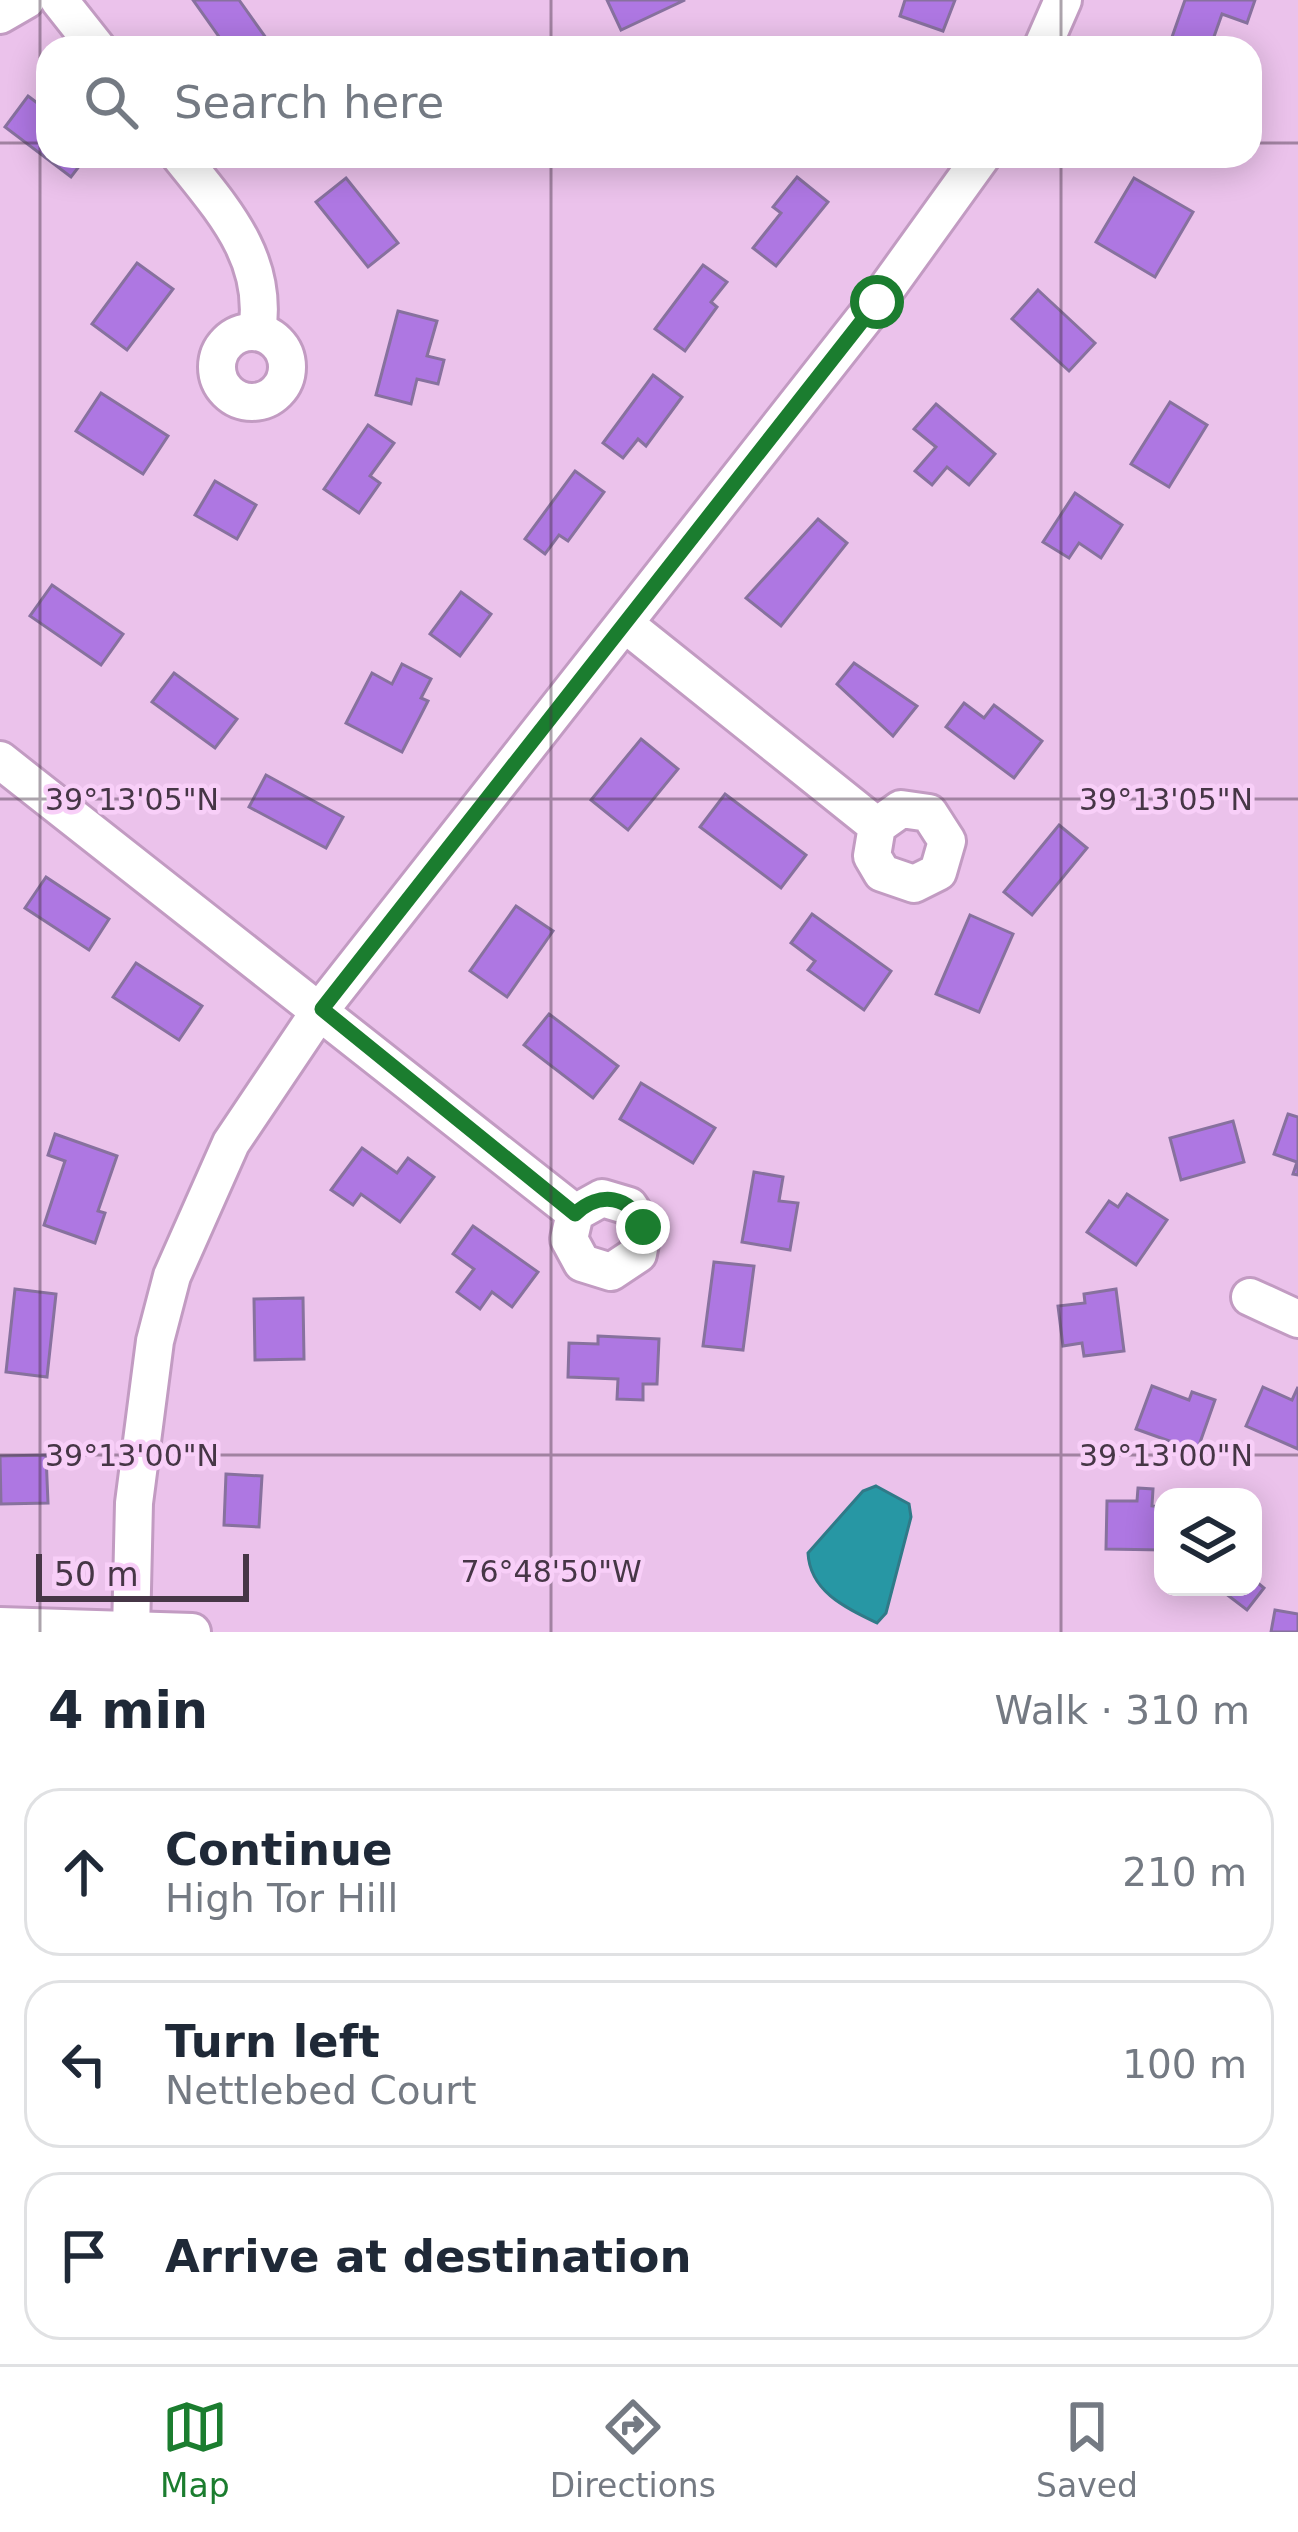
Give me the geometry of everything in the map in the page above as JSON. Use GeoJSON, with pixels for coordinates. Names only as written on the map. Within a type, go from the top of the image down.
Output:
{"type":"FeatureCollection","features":[{"type":"Feature","properties":{"kind":"street"},"geometry":{"type":"LineString","coordinates":[[0,15],[26,0]]}},
{"type":"Feature","properties":{"kind":"street"},"geometry":{"type":"LineString","coordinates":[[59,0],[88,36]]}},
{"type":"Feature","properties":{"kind":"street"},"geometry":{"type":"LineString","coordinates":[[1047,36],[1063,0]]}},
{"type":"Feature","properties":{"kind":"street"},"geometry":{"type":"LineString","coordinates":[[189,168],[229,218],[259,276],[257,332]]}},
{"type":"Feature","properties":{"kind":"street"},"geometry":{"type":"LineString","coordinates":[[131,1631],[141,1421],[172,1276],[231,1144],[322,1009],[877,302],[973,168]]}},
{"type":"Feature","properties":{"kind":"street"},"geometry":{"type":"LineString","coordinates":[[626,624],[877,826]]}},
{"type":"Feature","properties":{"kind":"street"},"geometry":{"type":"LineString","coordinates":[[0,760],[322,1009],[575,1214]]}},
{"type":"Feature","properties":{"kind":"street"},"geometry":{"type":"LineString","coordinates":[[1250,1298],[1298,1319]]}},
{"type":"Feature","properties":{"kind":"street"},"geometry":{"type":"LineString","coordinates":[[0,1626],[192,1632]]}},
{"type":"Feature","properties":{"kind":"shaded area"},"geometry":{"type":"Polygon","coordinates":[[[876,1486],[909,1504],[911,1517],[886,1613],[877,1623],[822,1588],[808,1553],[863,1491],[876,1486]]]}},
{"type":"Feature","properties":{"kind":"building"},"geometry":{"type":"Polygon","coordinates":[[[193,0],[239,0],[265,36],[218,36],[193,0]]]}},
{"type":"Feature","properties":{"kind":"building"},"geometry":{"type":"Polygon","coordinates":[[[607,0],[685,0],[621,30],[607,0]]]}},
{"type":"Feature","properties":{"kind":"building"},"geometry":{"type":"Polygon","coordinates":[[[905,0],[955,0],[943,31],[900,16],[905,0]]]}},
{"type":"Feature","properties":{"kind":"building"},"geometry":{"type":"Polygon","coordinates":[[[1185,0],[1255,0],[1247,23],[1222,14],[1214,36],[1172,36],[1185,0]]]}},
{"type":"Feature","properties":{"kind":"building"},"geometry":{"type":"Polygon","coordinates":[[[28,96],[36,102],[36,150],[5,127],[28,96]]]}},
{"type":"Feature","properties":{"kind":"building"},"geometry":{"type":"Polygon","coordinates":[[[797,177],[828,202],[776,266],[753,248],[781,213],[773,207],[797,177]]]}},
{"type":"Feature","properties":{"kind":"building"},"geometry":{"type":"Polygon","coordinates":[[[346,178],[398,243],[368,267],[316,202],[346,178]]]}},
{"type":"Feature","properties":{"kind":"building"},"geometry":{"type":"Polygon","coordinates":[[[1134,178],[1193,212],[1155,277],[1096,242],[1134,178]]]}},
{"type":"Feature","properties":{"kind":"building"},"geometry":{"type":"Polygon","coordinates":[[[137,263],[173,289],[127,350],[92,324],[137,263]]]}},
{"type":"Feature","properties":{"kind":"building"},"geometry":{"type":"Polygon","coordinates":[[[703,265],[727,282],[711,302],[717,307],[685,351],[655,329],[703,265]]]}},
{"type":"Feature","properties":{"kind":"building"},"geometry":{"type":"Polygon","coordinates":[[[1038,290],[1095,343],[1069,371],[1012,319],[1038,290]]]}},
{"type":"Feature","properties":{"kind":"building"},"geometry":{"type":"Polygon","coordinates":[[[398,311],[437,321],[427,356],[444,360],[438,384],[417,379],[411,404],[376,395],[398,311]]]}},
{"type":"Feature","properties":{"kind":"building"},"geometry":{"type":"Polygon","coordinates":[[[653,375],[682,397],[646,446],[638,439],[623,458],[603,443],[653,375]]]}},
{"type":"Feature","properties":{"kind":"building"},"geometry":{"type":"Polygon","coordinates":[[[101,393],[168,436],[143,474],[76,431],[101,393]]]}},
{"type":"Feature","properties":{"kind":"building"},"geometry":{"type":"Polygon","coordinates":[[[1170,402],[1207,425],[1169,487],[1131,464],[1170,402]]]}},
{"type":"Feature","properties":{"kind":"building"},"geometry":{"type":"Polygon","coordinates":[[[936,404],[995,454],[969,485],[947,467],[932,485],[915,471],[936,447],[914,429],[936,404]]]}},
{"type":"Feature","properties":{"kind":"building"},"geometry":{"type":"Polygon","coordinates":[[[368,425],[394,443],[370,476],[380,483],[359,513],[324,489],[368,425]]]}},
{"type":"Feature","properties":{"kind":"building"},"geometry":{"type":"Polygon","coordinates":[[[575,471],[604,492],[568,541],[559,535],[545,554],[525,539],[575,471]]]}},
{"type":"Feature","properties":{"kind":"building"},"geometry":{"type":"Polygon","coordinates":[[[215,481],[256,505],[237,539],[195,515],[215,481]]]}},
{"type":"Feature","properties":{"kind":"building"},"geometry":{"type":"Polygon","coordinates":[[[1075,493],[1122,525],[1101,558],[1079,543],[1069,558],[1043,542],[1075,493]]]}},
{"type":"Feature","properties":{"kind":"building"},"geometry":{"type":"Polygon","coordinates":[[[818,519],[847,543],[781,626],[746,598],[818,519]]]}},
{"type":"Feature","properties":{"kind":"building"},"geometry":{"type":"Polygon","coordinates":[[[52,585],[123,634],[101,665],[30,616],[52,585]]]}},
{"type":"Feature","properties":{"kind":"building"},"geometry":{"type":"Polygon","coordinates":[[[461,592],[491,614],[460,656],[430,634],[461,592]]]}},
{"type":"Feature","properties":{"kind":"building"},"geometry":{"type":"Polygon","coordinates":[[[854,663],[917,706],[893,736],[837,684],[854,663]]]}},
{"type":"Feature","properties":{"kind":"building"},"geometry":{"type":"Polygon","coordinates":[[[402,664],[431,679],[421,698],[428,701],[402,752],[346,723],[372,673],[392,684],[402,664]]]}},
{"type":"Feature","properties":{"kind":"building"},"geometry":{"type":"Polygon","coordinates":[[[174,673],[237,719],[215,748],[152,702],[174,673]]]}},
{"type":"Feature","properties":{"kind":"building"},"geometry":{"type":"Polygon","coordinates":[[[964,703],[984,718],[994,705],[1042,741],[1014,778],[946,727],[964,703]]]}},
{"type":"Feature","properties":{"kind":"building"},"geometry":{"type":"Polygon","coordinates":[[[641,739],[678,769],[628,830],[591,800],[641,739]]]}},
{"type":"Feature","properties":{"kind":"building"},"geometry":{"type":"Polygon","coordinates":[[[266,775],[343,817],[326,848],[249,807],[266,775]]]}},
{"type":"Feature","properties":{"kind":"building"},"geometry":{"type":"Polygon","coordinates":[[[725,794],[806,855],[781,888],[700,827],[725,794]]]}},
{"type":"Feature","properties":{"kind":"building"},"geometry":{"type":"Polygon","coordinates":[[[1059,825],[1087,848],[1032,915],[1004,892],[1059,825]]]}},
{"type":"Feature","properties":{"kind":"building"},"geometry":{"type":"Polygon","coordinates":[[[46,877],[109,919],[89,950],[25,908],[46,877]]]}},
{"type":"Feature","properties":{"kind":"building"},"geometry":{"type":"Polygon","coordinates":[[[516,906],[553,931],[507,997],[470,971],[516,906]]]}},
{"type":"Feature","properties":{"kind":"building"},"geometry":{"type":"Polygon","coordinates":[[[812,914],[891,971],[864,1010],[808,970],[815,961],[791,943],[812,914]]]}},
{"type":"Feature","properties":{"kind":"building"},"geometry":{"type":"Polygon","coordinates":[[[970,915],[1013,934],[979,1012],[936,994],[970,915]]]}},
{"type":"Feature","properties":{"kind":"building"},"geometry":{"type":"Polygon","coordinates":[[[136,963],[202,1006],[179,1040],[113,997],[136,963]]]}},
{"type":"Feature","properties":{"kind":"building"},"geometry":{"type":"Polygon","coordinates":[[[549,1014],[618,1066],[593,1098],[524,1045],[549,1014]]]}},
{"type":"Feature","properties":{"kind":"building"},"geometry":{"type":"Polygon","coordinates":[[[641,1083],[715,1128],[693,1163],[620,1119],[641,1083]]]}},
{"type":"Feature","properties":{"kind":"building"},"geometry":{"type":"Polygon","coordinates":[[[1288,1114],[1298,1117],[1298,1175],[1293,1174],[1297,1162],[1274,1154],[1288,1114]]]}},
{"type":"Feature","properties":{"kind":"building"},"geometry":{"type":"Polygon","coordinates":[[[1233,1121],[1244,1162],[1181,1180],[1170,1138],[1233,1121]]]}},
{"type":"Feature","properties":{"kind":"building"},"geometry":{"type":"Polygon","coordinates":[[[55,1134],[117,1156],[98,1211],[105,1213],[95,1243],[44,1225],[65,1161],[48,1155],[55,1134]]]}},
{"type":"Feature","properties":{"kind":"building"},"geometry":{"type":"Polygon","coordinates":[[[362,1148],[397,1173],[408,1158],[434,1177],[400,1222],[361,1194],[353,1205],[331,1190],[362,1148]]]}},
{"type":"Feature","properties":{"kind":"building"},"geometry":{"type":"Polygon","coordinates":[[[754,1172],[783,1177],[779,1201],[798,1203],[790,1250],[742,1242],[754,1172]]]}},
{"type":"Feature","properties":{"kind":"building"},"geometry":{"type":"Polygon","coordinates":[[[1127,1194],[1167,1220],[1136,1265],[1087,1232],[1109,1201],[1118,1207],[1127,1194]]]}},
{"type":"Feature","properties":{"kind":"building"},"geometry":{"type":"Polygon","coordinates":[[[473,1226],[538,1272],[512,1307],[492,1292],[480,1309],[457,1292],[474,1269],[453,1254],[473,1226]]]}},
{"type":"Feature","properties":{"kind":"building"},"geometry":{"type":"Polygon","coordinates":[[[714,1262],[754,1266],[743,1350],[703,1346],[714,1262]]]}},
{"type":"Feature","properties":{"kind":"building"},"geometry":{"type":"Polygon","coordinates":[[[15,1289],[56,1294],[47,1377],[6,1372],[15,1289]]]}},
{"type":"Feature","properties":{"kind":"building"},"geometry":{"type":"Polygon","coordinates":[[[1116,1289],[1124,1351],[1084,1356],[1082,1343],[1063,1346],[1058,1306],[1085,1303],[1084,1294],[1116,1289]]]}},
{"type":"Feature","properties":{"kind":"building"},"geometry":{"type":"Polygon","coordinates":[[[303,1298],[304,1359],[255,1360],[254,1299],[303,1298]]]}},
{"type":"Feature","properties":{"kind":"building"},"geometry":{"type":"Polygon","coordinates":[[[598,1336],[659,1339],[657,1384],[643,1384],[643,1400],[617,1399],[618,1379],[568,1377],[569,1343],[598,1344],[598,1336]]]}},
{"type":"Feature","properties":{"kind":"building"},"geometry":{"type":"Polygon","coordinates":[[[1152,1386],[1189,1400],[1192,1392],[1215,1400],[1197,1451],[1136,1429],[1152,1386]]]}},
{"type":"Feature","properties":{"kind":"building"},"geometry":{"type":"Polygon","coordinates":[[[1263,1387],[1292,1400],[1298,1387],[1298,1449],[1246,1426],[1263,1387]]]}},
{"type":"Feature","properties":{"kind":"building"},"geometry":{"type":"Polygon","coordinates":[[[46,1455],[48,1503],[1,1504],[0,1456],[46,1455]]]}},
{"type":"Feature","properties":{"kind":"building"},"geometry":{"type":"Polygon","coordinates":[[[226,1474],[262,1476],[259,1527],[224,1525],[226,1474]]]}},
{"type":"Feature","properties":{"kind":"building"},"geometry":{"type":"Polygon","coordinates":[[[1138,1488],[1153,1489],[1154,1550],[1106,1549],[1107,1501],[1137,1501],[1138,1488]]]}},
{"type":"Feature","properties":{"kind":"building"},"geometry":{"type":"Polygon","coordinates":[[[1229,1596],[1258,1596],[1247,1610],[1229,1596]]]}},
{"type":"Feature","properties":{"kind":"building"},"geometry":{"type":"Polygon","coordinates":[[[1275,1610],[1298,1614],[1298,1632],[1271,1632],[1275,1610]]]}},
{"type":"Feature","properties":{"kind":"route"},"geometry":{"type":"LineString","coordinates":[[643,1227],[639,1216],[616,1199],[602,1198],[575,1214],[322,1009],[877,302]]}}]}
